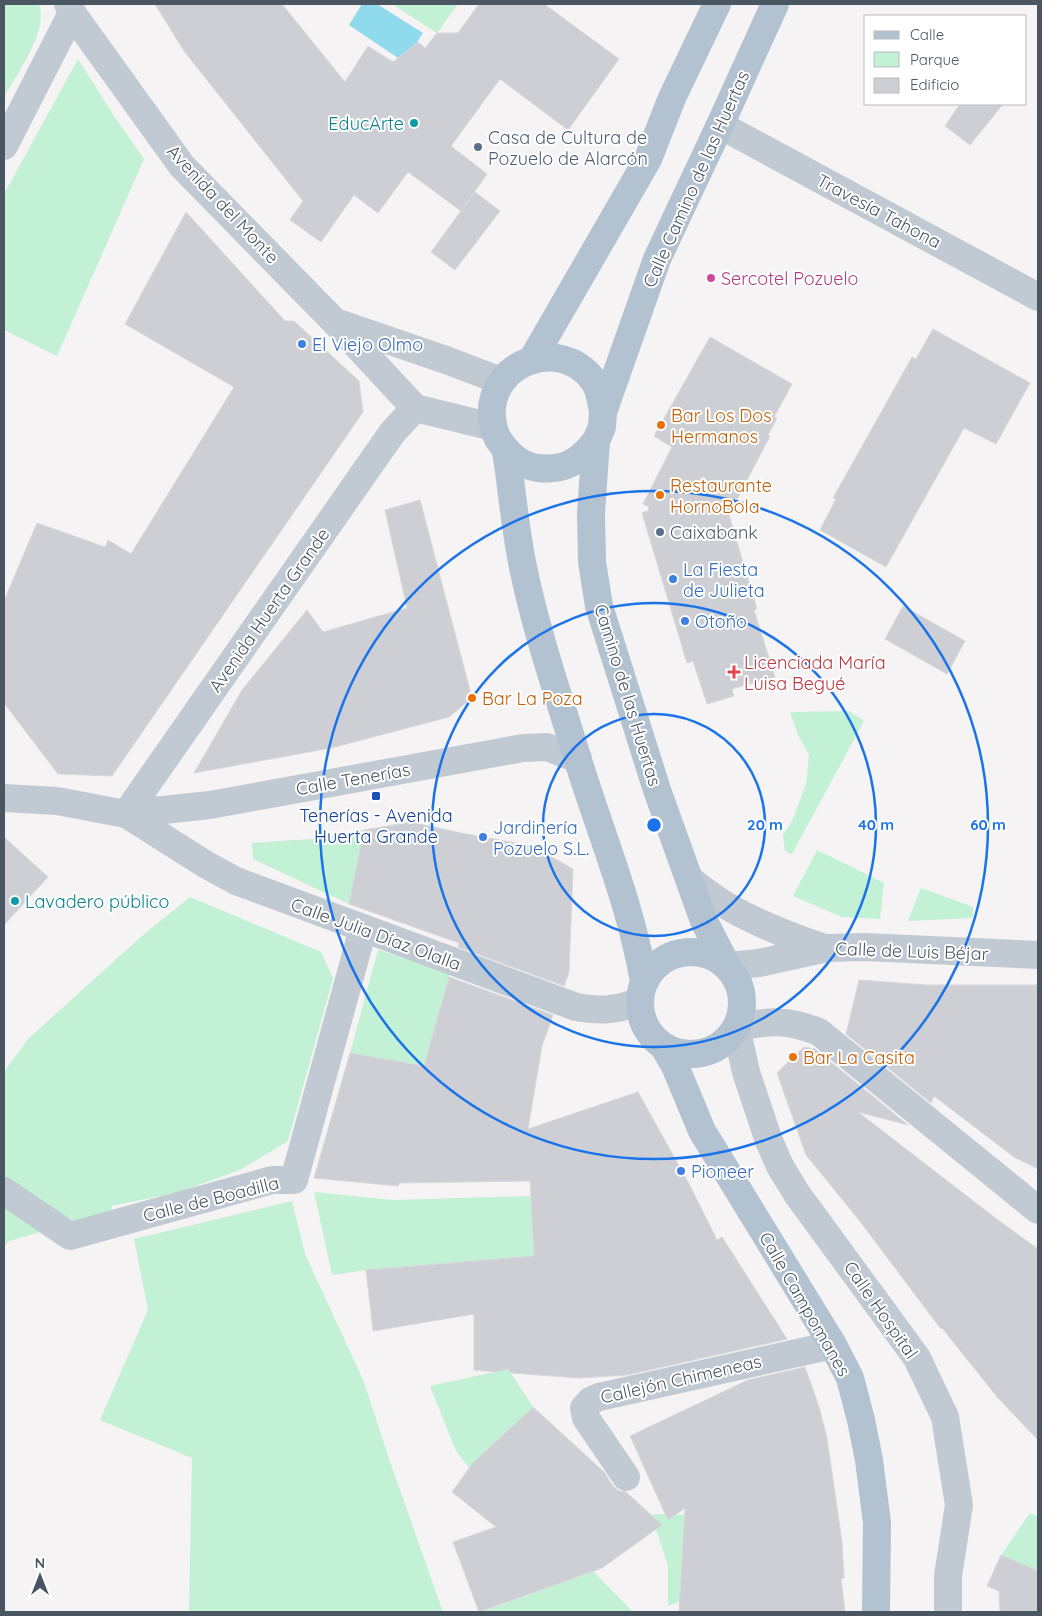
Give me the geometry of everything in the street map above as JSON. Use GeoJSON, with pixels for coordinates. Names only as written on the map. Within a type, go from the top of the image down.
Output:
{"type":"FeatureCollection","features":[{"type":"Feature","properties":{"kind":"main road"},"geometry":{"type":"LineString","coordinates":[[532,360],[648,158],[672,98],[717,4]]}},
{"type":"Feature","properties":{"kind":"main road","name":"Calle Camino de las Huertas"},"geometry":{"type":"LineString","coordinates":[[603,412],[657,259],[775,4]]}},
{"type":"Feature","properties":{"kind":"main road"},"geometry":{"type":"LineString","coordinates":[[596,441],[585,454],[571,464],[554,468],[536,468],[519,462],[506,451],[498,440],[493,426],[494,395],[502,382],[515,368],[532,360],[549,357],[566,360],[581,368],[593,380],[600,396],[603,412]]}},
{"type":"Feature","properties":{"kind":"main road","name":"Camino de las Huertas"},"geometry":{"type":"LineString","coordinates":[[603,412],[602,427],[596,441],[591,523],[592,562],[599,606],[657,790],[704,920],[726,966]]}},
{"type":"Feature","properties":{"kind":"main road"},"geometry":{"type":"LineString","coordinates":[[506,451],[523,567],[544,649],[638,946],[642,1019],[646,1029],[656,1041],[674,1052],[686,1054],[707,1052],[722,1044],[731,1035],[741,1013],[742,999],[737,982],[726,966],[711,956],[700,953],[676,954],[663,960],[653,968],[642,992]]}},
{"type":"Feature","properties":{"kind":"main road","name":"Calle Campomanes"},"geometry":{"type":"LineString","coordinates":[[664,1046],[675,1066],[702,1131],[833,1345],[850,1378],[862,1420],[877,1523],[876,1612]]}},
{"type":"Feature","properties":{"kind":"street"},"geometry":{"type":"LineString","coordinates":[[4,146],[70,8]]}},
{"type":"Feature","properties":{"kind":"street","name":"Avenida del Monte"},"geometry":{"type":"LineString","coordinates":[[70,8],[182,166],[336,323],[415,408]]}},
{"type":"Feature","properties":{"kind":"street","name":"Travesía Tahona"},"geometry":{"type":"LineString","coordinates":[[720,125],[1038,297]]}},
{"type":"Feature","properties":{"kind":"street","name":"Avenida del Monte"},"geometry":{"type":"LineString","coordinates":[[336,323],[446,360],[502,382]]}},
{"type":"Feature","properties":{"kind":"street"},"geometry":{"type":"LineString","coordinates":[[415,408],[493,426]]}},
{"type":"Feature","properties":{"kind":"street","name":"Avenida Huerta Grande"},"geometry":{"type":"LineString","coordinates":[[126,814],[392,433],[415,408]]}},
{"type":"Feature","properties":{"kind":"street","name":"Calle Tenerías"},"geometry":{"type":"LineString","coordinates":[[126,814],[210,805],[523,748],[547,747],[578,759]]}},
{"type":"Feature","properties":{"kind":"street"},"geometry":{"type":"LineString","coordinates":[[4,798],[58,801],[126,814]]}},
{"type":"Feature","properties":{"kind":"street","name":"Calle Julia Díaz Olalla"},"geometry":{"type":"LineString","coordinates":[[126,814],[205,864],[236,881],[576,1007],[595,1010],[626,1008],[642,992]]}},
{"type":"Feature","properties":{"kind":"street"},"geometry":{"type":"LineString","coordinates":[[689,879],[726,906],[757,922],[826,948]]}},
{"type":"Feature","properties":{"kind":"street","name":"Calle de Boadilla"},"geometry":{"type":"LineString","coordinates":[[4,1191],[70,1236],[272,1180],[294,1180],[363,929]]}},
{"type":"Feature","properties":{"kind":"street","name":"Calle de Luis Béjar"},"geometry":{"type":"LineString","coordinates":[[726,966],[759,963],[826,948],[865,947],[1038,955]]}},
{"type":"Feature","properties":{"kind":"street"},"geometry":{"type":"LineString","coordinates":[[736,1027],[786,1022],[801,1024],[818,1032],[1038,1210]]}},
{"type":"Feature","properties":{"kind":"street","name":"Calle Hospital"},"geometry":{"type":"LineString","coordinates":[[736,1027],[748,1080],[769,1141],[780,1166],[797,1194],[917,1358],[945,1417],[959,1505],[948,1576],[948,1612]]}},
{"type":"Feature","properties":{"kind":"street","name":"Callejón Chimeneas"},"geometry":{"type":"LineString","coordinates":[[626,1477],[586,1418],[584,1408],[590,1401],[599,1397],[833,1345]]}},
{"type":"Feature","properties":{"kind":"green space"},"geometry":{"type":"Polygon","coordinates":[[[4,4],[39,4],[41,15],[36,39],[4,97],[4,4]]]}},
{"type":"Feature","properties":{"kind":"green space"},"geometry":{"type":"Polygon","coordinates":[[[392,4],[458,4],[437,33],[392,4]]]}},
{"type":"Feature","properties":{"kind":"green space"},"geometry":{"type":"Polygon","coordinates":[[[78,59],[144,159],[57,356],[4,330],[4,194],[78,59]]]}},
{"type":"Feature","properties":{"kind":"green space"},"geometry":{"type":"Polygon","coordinates":[[[849,711],[864,721],[792,854],[785,851],[783,835],[792,821],[806,784],[809,755],[798,735],[790,712],[849,711]]]}},
{"type":"Feature","properties":{"kind":"green space"},"geometry":{"type":"Polygon","coordinates":[[[364,830],[349,904],[253,859],[252,843],[311,839],[364,830]]]}},
{"type":"Feature","properties":{"kind":"green space"},"geometry":{"type":"Polygon","coordinates":[[[817,850],[884,883],[880,919],[842,917],[793,896],[817,850]]]}},
{"type":"Feature","properties":{"kind":"green space"},"geometry":{"type":"Polygon","coordinates":[[[921,888],[973,907],[973,918],[908,921],[921,888]]]}},
{"type":"Feature","properties":{"kind":"green space"},"geometry":{"type":"Polygon","coordinates":[[[190,897],[321,952],[333,978],[288,1141],[240,1170],[176,1193],[111,1206],[112,1211],[9,1241],[4,1246],[4,1072],[28,1039],[143,935],[190,897]]]}},
{"type":"Feature","properties":{"kind":"green space"},"geometry":{"type":"Polygon","coordinates":[[[378,950],[450,973],[424,1066],[350,1053],[378,950]]]}},
{"type":"Feature","properties":{"kind":"green space"},"geometry":{"type":"Polygon","coordinates":[[[314,1192],[393,1200],[531,1196],[534,1256],[367,1270],[332,1275],[314,1192]]]}},
{"type":"Feature","properties":{"kind":"green space"},"geometry":{"type":"Polygon","coordinates":[[[292,1201],[305,1254],[364,1382],[443,1612],[189,1612],[192,1458],[100,1420],[148,1310],[134,1239],[292,1201]]]}},
{"type":"Feature","properties":{"kind":"green space"},"geometry":{"type":"Polygon","coordinates":[[[508,1369],[533,1407],[469,1468],[456,1451],[430,1386],[508,1369]]]}},
{"type":"Feature","properties":{"kind":"green space"},"geometry":{"type":"Polygon","coordinates":[[[1030,1513],[1038,1516],[1038,1611],[1003,1612],[1000,1611],[1017,1562],[1001,1555],[1030,1513]]]}},
{"type":"Feature","properties":{"kind":"green space"},"geometry":{"type":"Polygon","coordinates":[[[651,1514],[685,1515],[682,1565],[683,1600],[668,1606],[668,1566],[651,1514]]]}},
{"type":"Feature","properties":{"kind":"green space"},"geometry":{"type":"Polygon","coordinates":[[[593,1571],[633,1612],[481,1612],[593,1571]]]}},
{"type":"Feature","properties":{"kind":"water"},"geometry":{"type":"Polygon","coordinates":[[[362,4],[377,4],[423,33],[404,62],[349,25],[362,4]]]}},
{"type":"Feature","properties":{"kind":"building"},"geometry":{"type":"Polygon","coordinates":[[[155,4],[282,4],[345,82],[368,46],[393,62],[418,42],[425,48],[437,33],[458,33],[479,4],[544,4],[619,59],[568,130],[500,79],[451,146],[487,174],[461,211],[408,172],[378,213],[354,195],[321,242],[290,220],[303,201],[184,51],[155,4]]]}},
{"type":"Feature","properties":{"kind":"building"},"geometry":{"type":"Polygon","coordinates":[[[959,105],[1002,105],[970,145],[945,126],[959,105]]]}},
{"type":"Feature","properties":{"kind":"building"},"geometry":{"type":"Polygon","coordinates":[[[475,192],[500,211],[455,270],[431,252],[475,192]]]}},
{"type":"Feature","properties":{"kind":"building"},"geometry":{"type":"Polygon","coordinates":[[[186,212],[285,321],[294,321],[359,381],[363,412],[112,776],[58,774],[4,703],[4,601],[37,523],[105,547],[108,540],[131,554],[234,387],[125,324],[186,212]]]}},
{"type":"Feature","properties":{"kind":"building"},"geometry":{"type":"Polygon","coordinates":[[[933,329],[1030,383],[996,444],[964,428],[886,567],[820,530],[836,499],[833,498],[912,357],[916,359],[933,329]]]}},
{"type":"Feature","properties":{"kind":"building"},"geometry":{"type":"Polygon","coordinates":[[[710,337],[792,384],[774,417],[777,418],[768,435],[770,436],[729,515],[757,609],[754,610],[775,677],[732,689],[734,696],[707,704],[693,661],[687,663],[642,513],[648,511],[649,507],[643,504],[672,447],[654,436],[710,337]]]}},
{"type":"Feature","properties":{"kind":"building"},"geometry":{"type":"Polygon","coordinates":[[[420,500],[472,698],[449,717],[331,748],[194,773],[242,690],[307,610],[323,632],[407,608],[385,510],[420,500]]]}},
{"type":"Feature","properties":{"kind":"building"},"geometry":{"type":"Polygon","coordinates":[[[903,606],[965,641],[947,674],[885,639],[903,606]]]}},
{"type":"Feature","properties":{"kind":"building"},"geometry":{"type":"Polygon","coordinates":[[[411,822],[533,846],[573,869],[569,972],[564,986],[458,947],[459,943],[349,904],[364,830],[411,822]]]}},
{"type":"Feature","properties":{"kind":"building","name":"Lavadero público"},"geometry":{"type":"Polygon","coordinates":[[[4,837],[48,877],[4,925],[4,837]]]}},
{"type":"Feature","properties":{"kind":"building"},"geometry":{"type":"Polygon","coordinates":[[[449,977],[553,1015],[542,1046],[528,1129],[638,1092],[688,1182],[717,1240],[722,1237],[787,1339],[627,1375],[579,1378],[511,1373],[508,1369],[495,1372],[474,1370],[474,1314],[373,1331],[366,1270],[534,1256],[530,1181],[399,1183],[398,1186],[314,1178],[350,1053],[424,1066],[449,977]]]}},
{"type":"Feature","properties":{"kind":"building"},"geometry":{"type":"Polygon","coordinates":[[[859,980],[927,985],[1038,985],[1038,1169],[1014,1157],[934,1096],[931,1103],[846,1034],[859,980]]]}},
{"type":"Feature","properties":{"kind":"building"},"geometry":{"type":"Polygon","coordinates":[[[804,1047],[815,1049],[908,1125],[858,1112],[1038,1249],[1038,1440],[998,1398],[941,1329],[859,1220],[806,1155],[777,1073],[804,1047]]]}},
{"type":"Feature","properties":{"kind":"building"},"geometry":{"type":"Polygon","coordinates":[[[805,1367],[819,1407],[827,1438],[842,1542],[844,1578],[841,1579],[845,1612],[679,1612],[685,1508],[668,1520],[630,1436],[748,1380],[805,1367]]]}},
{"type":"Feature","properties":{"kind":"building"},"geometry":{"type":"Polygon","coordinates":[[[533,1407],[604,1472],[613,1486],[619,1491],[626,1492],[662,1525],[602,1568],[479,1612],[453,1542],[496,1527],[452,1492],[473,1463],[533,1407]]]}},
{"type":"Feature","properties":{"kind":"building"},"geometry":{"type":"Polygon","coordinates":[[[1001,1555],[1038,1571],[1038,1612],[1000,1612],[999,1591],[987,1586],[1001,1555]]]}},
{"type":"Feature","properties":{"kind":"place","name":"EducArte"},"geometry":{"type":"Point","coordinates":[414,123]}},
{"type":"Feature","properties":{"kind":"place","name":"Casa de Cultura de Pozuelo de Alarcón"},"geometry":{"type":"Point","coordinates":[478,147]}},
{"type":"Feature","properties":{"kind":"place","name":"Sercotel Pozuelo"},"geometry":{"type":"Point","coordinates":[711,278]}},
{"type":"Feature","properties":{"kind":"place","name":"El Viejo Olmo"},"geometry":{"type":"Point","coordinates":[302,344]}},
{"type":"Feature","properties":{"kind":"place","name":"Bar Los Dos Hermanos"},"geometry":{"type":"Point","coordinates":[661,425]}},
{"type":"Feature","properties":{"kind":"place","name":"Restaurante HornoBola"},"geometry":{"type":"Point","coordinates":[660,495]}},
{"type":"Feature","properties":{"kind":"place","name":"Caixabank"},"geometry":{"type":"Point","coordinates":[660,532]}},
{"type":"Feature","properties":{"kind":"place","name":"La Fiesta de Julieta"},"geometry":{"type":"Point","coordinates":[673,579]}},
{"type":"Feature","properties":{"kind":"place","name":"Otoño"},"geometry":{"type":"Point","coordinates":[685,621]}},
{"type":"Feature","properties":{"kind":"place","name":"Licenciada María Luisa Begué"},"geometry":{"type":"Point","coordinates":[734,672]}},
{"type":"Feature","properties":{"kind":"place","name":"Bar La Poza"},"geometry":{"type":"Point","coordinates":[472,698]}},
{"type":"Feature","properties":{"kind":"place","name":"Tenerías - Avenida Huerta Grande"},"geometry":{"type":"Point","coordinates":[376,796]}},
{"type":"Feature","properties":{"kind":"place","name":"Jardinería Pozuelo S.L."},"geometry":{"type":"Point","coordinates":[483,837]}},
{"type":"Feature","properties":{"kind":"place","name":"Lavadero público"},"geometry":{"type":"Point","coordinates":[15,901]}},
{"type":"Feature","properties":{"kind":"place","name":"Bar La Casita"},"geometry":{"type":"Point","coordinates":[793,1057]}},
{"type":"Feature","properties":{"kind":"place","name":"Pioneer"},"geometry":{"type":"Point","coordinates":[681,1171]}}]}
